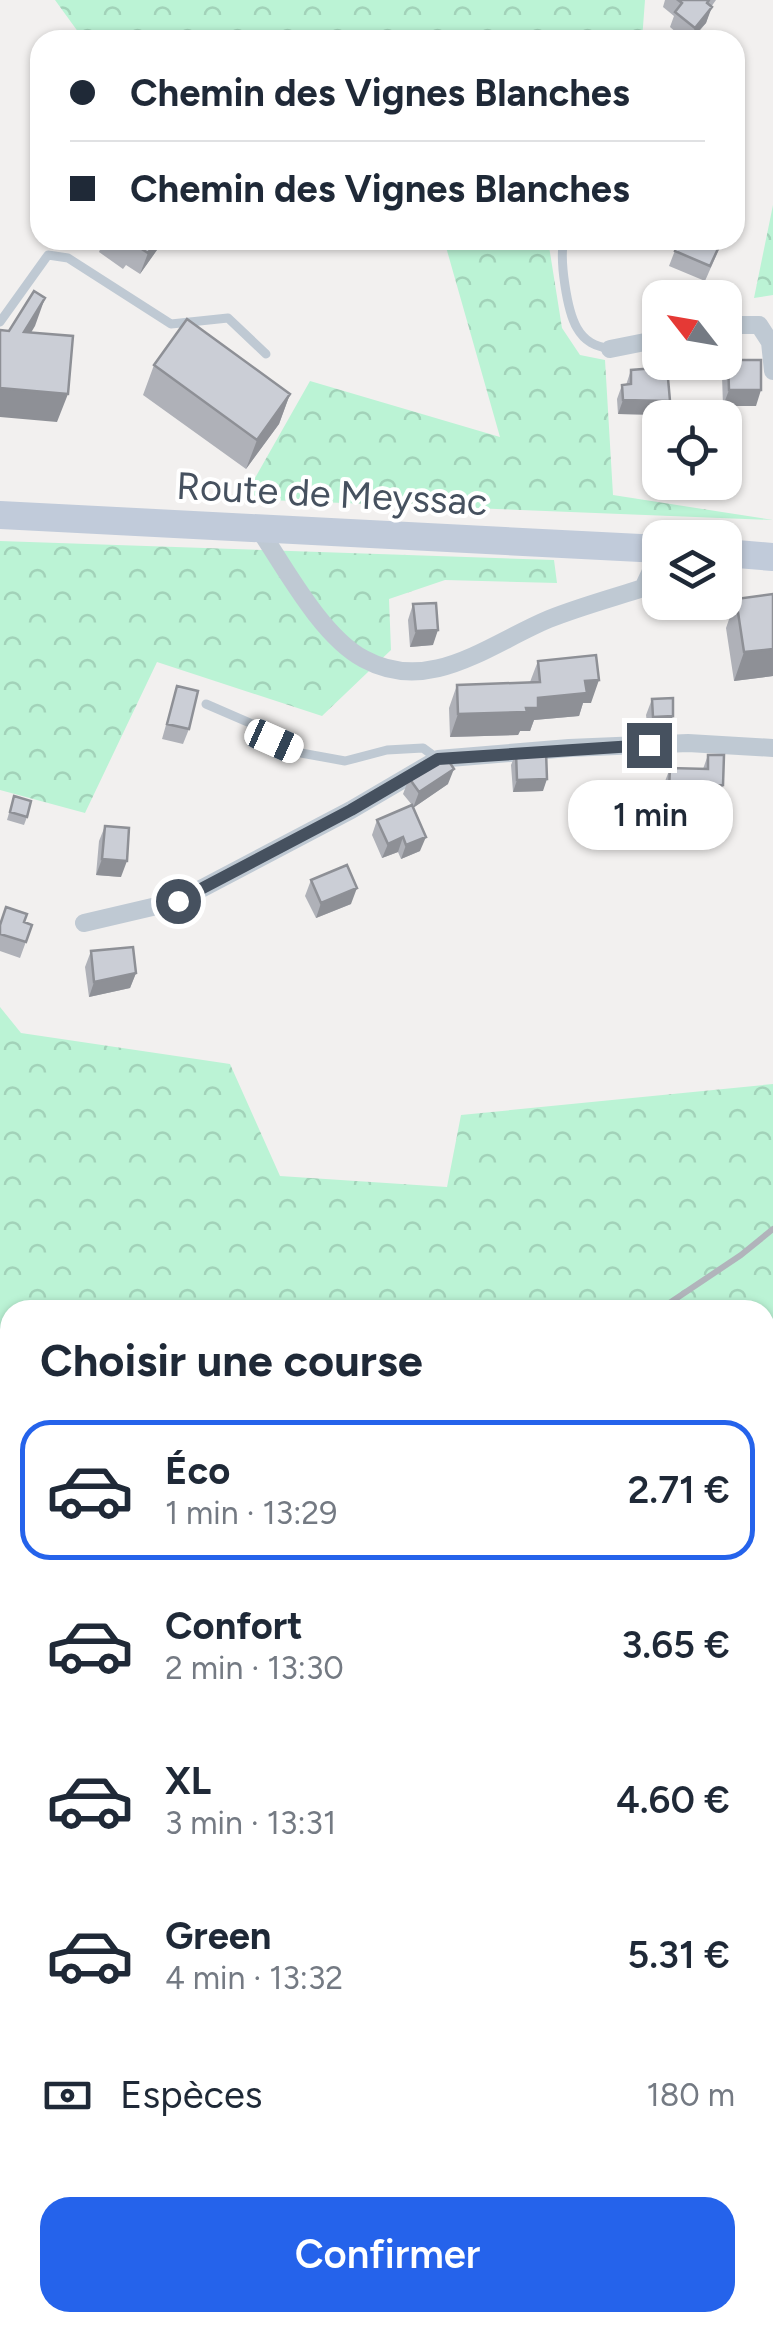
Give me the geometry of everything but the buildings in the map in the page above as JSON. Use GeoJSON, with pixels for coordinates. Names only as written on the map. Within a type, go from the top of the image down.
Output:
{"type":"FeatureCollection","features":[{"type":"Feature","properties":{"kind":"main road","name":"Route de Meyssac"},"geometry":{"type":"LineString","coordinates":[[0,515],[642,547]]}},
{"type":"Feature","properties":{"kind":"main road"},"geometry":{"type":"LineString","coordinates":[[742,555],[773,557]]}},
{"type":"Feature","properties":{"kind":"street"},"geometry":{"type":"LineString","coordinates":[[742,323],[760,325],[770,342],[773,371]]}},
{"type":"Feature","properties":{"kind":"street"},"geometry":{"type":"LineString","coordinates":[[610,349],[642,343]]}},
{"type":"Feature","properties":{"kind":"street"},"geometry":{"type":"LineString","coordinates":[[258,529],[327,628],[362,659],[401,672],[452,667],[549,619],[642,588]]}},
{"type":"Feature","properties":{"kind":"street"},"geometry":{"type":"LineString","coordinates":[[84,923],[178,901],[351,810],[438,759],[569,748],[688,744],[773,748]]}},
{"type":"Feature","properties":{"kind":"lane"},"geometry":{"type":"LineString","coordinates":[[562,250],[576,327],[591,345],[610,349]]}},
{"type":"Feature","properties":{"kind":"lane"},"geometry":{"type":"LineString","coordinates":[[0,322],[48,255],[68,258],[171,324],[228,318],[266,354]]}},
{"type":"Feature","properties":{"kind":"lane"},"geometry":{"type":"LineString","coordinates":[[206,704],[259,727],[274,741],[301,753],[345,761],[387,750],[423,748],[438,759]]}},
{"type":"Feature","properties":{"kind":"green space"},"geometry":{"type":"Polygon","coordinates":[[[55,0],[645,0],[643,30],[77,30],[55,0]]]}},
{"type":"Feature","properties":{"kind":"green space"},"geometry":{"type":"Polygon","coordinates":[[[773,205],[773,295],[754,298],[773,205]]]}},
{"type":"Feature","properties":{"kind":"green space"},"geometry":{"type":"Polygon","coordinates":[[[447,250],[550,250],[562,328],[580,355],[605,360],[613,495],[773,520],[243,499],[310,381],[500,437],[447,250]]]}},
{"type":"Feature","properties":{"kind":"green space"},"geometry":{"type":"Polygon","coordinates":[[[0,541],[554,560],[557,583],[445,580],[389,599],[391,650],[322,716],[157,662],[85,813],[0,790],[0,541]]]}},
{"type":"Feature","properties":{"kind":"green space"},"geometry":{"type":"Polygon","coordinates":[[[0,1007],[21,1033],[230,1064],[280,1176],[447,1187],[461,1115],[773,1084],[773,1300],[0,1300],[0,1007]]]}},
{"type":"Feature","properties":{"kind":"railway"},"geometry":{"type":"LineString","coordinates":[[674,1300],[773,1229]]}},
{"type":"Feature","properties":{"kind":"route"},"geometry":{"type":"LineString","coordinates":[[178,901],[351,810],[438,759],[649,745]]}}]}
